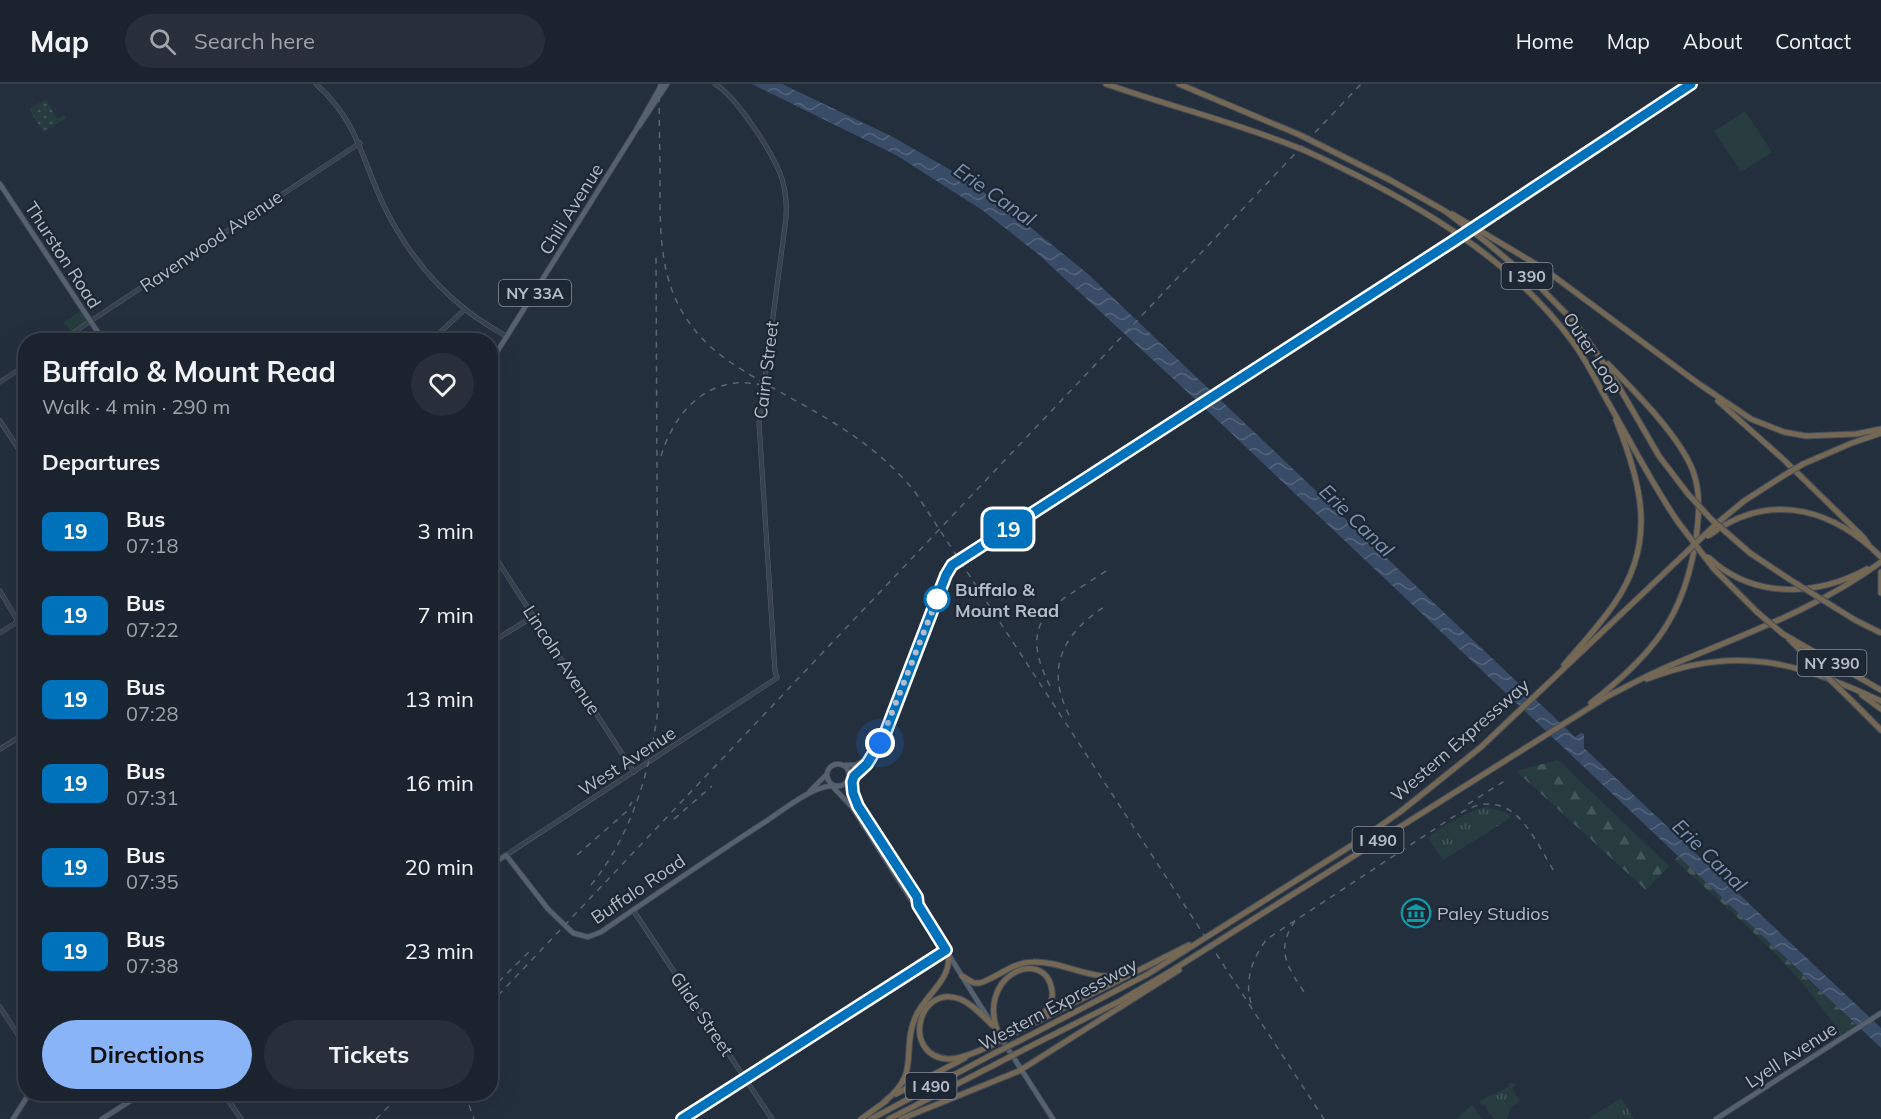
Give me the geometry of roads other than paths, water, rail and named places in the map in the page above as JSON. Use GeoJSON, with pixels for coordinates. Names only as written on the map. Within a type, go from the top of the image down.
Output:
{"type":"FeatureCollection","features":[{"type":"Feature","properties":{"kind":"highway","name":"Outer Loop"},"geometry":{"type":"LineString","coordinates":[[1106,84],[1228,122],[1302,149],[1379,187],[1444,225],[1494,261],[1541,305],[1572,342],[1590,368],[1654,486],[1678,522],[1715,567]]}},
{"type":"Feature","properties":{"kind":"highway","name":"Outer Loop"},"geometry":{"type":"LineString","coordinates":[[1179,84],[1300,135],[1390,180],[1445,211],[1541,288],[1577,325],[1615,380],[1659,456],[1688,494],[1711,519],[1750,553],[1789,579],[1881,633]]}},
{"type":"Feature","properties":{"kind":"highway"},"geometry":{"type":"LineString","coordinates":[[1445,211],[1461,217],[1544,269],[1699,384],[1751,418],[1784,432],[1806,436],[1831,437],[1881,431]]}},
{"type":"Feature","properties":{"kind":"highway"},"geometry":{"type":"LineString","coordinates":[[1573,717],[1626,675],[1648,653],[1664,630],[1677,607],[1687,581],[1699,522],[1698,487],[1686,457],[1653,414],[1597,352]]}},
{"type":"Feature","properties":{"kind":"highway"},"geometry":{"type":"LineString","coordinates":[[1699,384],[1807,481],[1863,537],[1881,560],[1871,568],[1845,579],[1828,585],[1796,590],[1776,590],[1746,582],[1715,567]]}},
{"type":"Feature","properties":{"kind":"highway"},"geometry":{"type":"LineString","coordinates":[[1543,688],[1615,604],[1639,553],[1642,519],[1640,500],[1633,468],[1610,405]]}},
{"type":"Feature","properties":{"kind":"highway","name":"Western Expressway"},"geometry":{"type":"LineString","coordinates":[[871,1119],[1131,983],[1400,812],[1456,768],[1513,717],[1676,562],[1744,501],[1803,464],[1881,431]]}},
{"type":"Feature","properties":{"kind":"highway"},"geometry":{"type":"LineString","coordinates":[[1716,528],[1752,513],[1773,509],[1791,509],[1826,518],[1868,544]]}},
{"type":"Feature","properties":{"kind":"highway","name":"NY 390"},"geometry":{"type":"LineString","coordinates":[[1715,567],[1757,612],[1783,634],[1881,690]]}},
{"type":"Feature","properties":{"kind":"highway","name":"Western Expressway"},"geometry":{"type":"LineString","coordinates":[[889,1119],[1131,994],[1618,691],[1828,596],[1871,568]]}},
{"type":"Feature","properties":{"kind":"highway"},"geometry":{"type":"LineString","coordinates":[[1881,572],[1881,593]]}},
{"type":"Feature","properties":{"kind":"highway"},"geometry":{"type":"LineString","coordinates":[[1783,634],[1881,730]]}},
{"type":"Feature","properties":{"kind":"highway"},"geometry":{"type":"LineString","coordinates":[[1618,691],[1680,667],[1727,659],[1748,659],[1773,663],[1842,683],[1881,701]]}},
{"type":"Feature","properties":{"kind":"highway"},"geometry":{"type":"LineString","coordinates":[[1842,683],[1881,709]]}},
{"type":"Feature","properties":{"kind":"highway"},"geometry":{"type":"LineString","coordinates":[[885,1101],[1220,928]]}},
{"type":"Feature","properties":{"kind":"highway"},"geometry":{"type":"LineString","coordinates":[[901,1119],[1022,1070],[1167,978],[1220,940]]}},
{"type":"Feature","properties":{"kind":"highway"},"geometry":{"type":"LineString","coordinates":[[861,1119],[899,1089],[906,1076],[914,1022],[919,1009],[946,974],[949,962],[947,952]]}},
{"type":"Feature","properties":{"kind":"highway"},"geometry":{"type":"LineString","coordinates":[[962,976],[974,983],[981,983],[1013,966],[1032,962],[1105,977],[1122,975],[1144,967]]}},
{"type":"Feature","properties":{"kind":"highway"},"geometry":{"type":"LineString","coordinates":[[1001,1039],[994,1014],[997,991],[1012,973],[1032,969],[1043,974],[1048,980],[1052,1001],[1043,1014],[1017,1032]]}},
{"type":"Feature","properties":{"kind":"highway"},"geometry":{"type":"LineString","coordinates":[[988,1047],[957,1058],[938,1056],[929,1051],[923,1043],[919,1032],[920,1022],[924,1011],[932,1003],[951,997],[966,1002],[992,1025]]}},
{"type":"Feature","properties":{"kind":"main road","name":"Chili Avenue"},"geometry":{"type":"LineString","coordinates":[[636,130],[662,84]]}},
{"type":"Feature","properties":{"kind":"main road","name":"Chili Avenue"},"geometry":{"type":"LineString","coordinates":[[498,351],[667,84]]}},
{"type":"Feature","properties":{"kind":"main road"},"geometry":{"type":"LineString","coordinates":[[832,786],[842,784],[867,764],[885,734],[946,575],[952,565],[1452,242],[1691,84]]}},
{"type":"Feature","properties":{"kind":"main road","name":"Thurston Road"},"geometry":{"type":"LineString","coordinates":[[0,183],[98,333]]}},
{"type":"Feature","properties":{"kind":"main road"},"geometry":{"type":"LineString","coordinates":[[873,754],[856,765],[834,766],[826,774],[827,781],[852,807],[912,901],[918,905]]}},
{"type":"Feature","properties":{"kind":"main road"},"geometry":{"type":"LineString","coordinates":[[844,765],[850,772],[849,794],[917,897],[918,905],[1053,1119]]}},
{"type":"Feature","properties":{"kind":"main road","name":"Buffalo Road"},"geometry":{"type":"LineString","coordinates":[[801,799],[826,774]]}},
{"type":"Feature","properties":{"kind":"main road"},"geometry":{"type":"LineString","coordinates":[[854,776],[852,790],[858,806]]}},
{"type":"Feature","properties":{"kind":"main road","name":"Buffalo Road"},"geometry":{"type":"LineString","coordinates":[[506,855],[548,909],[579,936],[588,937],[595,935],[709,857],[801,799],[822,787],[832,786]]}},
{"type":"Feature","properties":{"kind":"main road","name":"West Avenue"},"geometry":{"type":"LineString","coordinates":[[498,860],[506,855]]}},
{"type":"Feature","properties":{"kind":"main road","name":"Lyell Avenue"},"geometry":{"type":"LineString","coordinates":[[1716,1119],[1880,1014]]}},
{"type":"Feature","properties":{"kind":"main road"},"geometry":{"type":"LineString","coordinates":[[13,1119],[25,1101]]}},
{"type":"Feature","properties":{"kind":"main road"},"geometry":{"type":"LineString","coordinates":[[102,1119],[130,1101]]}},
{"type":"Feature","properties":{"kind":"street"},"geometry":{"type":"LineString","coordinates":[[315,84],[341,110],[360,143],[383,203],[403,239],[432,277],[465,309],[507,337]]}},
{"type":"Feature","properties":{"kind":"street","name":"Cairn Street"},"geometry":{"type":"LineString","coordinates":[[715,84],[730,95],[770,154],[779,172],[784,191],[786,218],[759,423],[777,678]]}},
{"type":"Feature","properties":{"kind":"street","name":"Ravenwood Avenue"},"geometry":{"type":"LineString","coordinates":[[72,333],[360,143]]}},
{"type":"Feature","properties":{"kind":"street"},"geometry":{"type":"LineString","coordinates":[[439,333],[465,309]]}},
{"type":"Feature","properties":{"kind":"street"},"geometry":{"type":"LineString","coordinates":[[0,382],[18,370]]}},
{"type":"Feature","properties":{"kind":"street"},"geometry":{"type":"LineString","coordinates":[[0,421],[18,448]]}},
{"type":"Feature","properties":{"kind":"street","name":"Lincoln Avenue"},"geometry":{"type":"LineString","coordinates":[[498,561],[634,772]]}},
{"type":"Feature","properties":{"kind":"street"},"geometry":{"type":"LineString","coordinates":[[0,591],[18,621],[0,633]]}},
{"type":"Feature","properties":{"kind":"street"},"geometry":{"type":"LineString","coordinates":[[498,639],[534,615]]}},
{"type":"Feature","properties":{"kind":"street","name":"West Avenue"},"geometry":{"type":"LineString","coordinates":[[506,855],[777,678]]}},
{"type":"Feature","properties":{"kind":"street"},"geometry":{"type":"LineString","coordinates":[[0,749],[18,738]]}},
{"type":"Feature","properties":{"kind":"street","name":"Glide Street"},"geometry":{"type":"LineString","coordinates":[[633,910],[772,1119]]}},
{"type":"Feature","properties":{"kind":"street"},"geometry":{"type":"LineString","coordinates":[[682,1119],[947,952]]}},
{"type":"Feature","properties":{"kind":"street"},"geometry":{"type":"LineString","coordinates":[[0,1007],[18,1035]]}},
{"type":"Feature","properties":{"kind":"street"},"geometry":{"type":"LineString","coordinates":[[229,1101],[241,1119]]}},
{"type":"Feature","properties":{"kind":"water"},"geometry":{"type":"Polygon","coordinates":[[[752,84],[782,84],[893,137],[961,176],[1014,214],[1088,274],[1575,737],[1581,733],[1584,734],[1584,748],[1881,1028],[1881,1048],[1195,399],[1038,254],[982,210],[896,155],[752,84]]]}},
{"type":"Feature","properties":{"kind":"railway"},"geometry":{"type":"LineString","coordinates":[[659,84],[662,249],[672,291],[682,311],[695,330],[712,348],[730,362],[857,438],[887,462],[915,492],[1324,1119]]}},
{"type":"Feature","properties":{"kind":"railway"},"geometry":{"type":"LineString","coordinates":[[498,996],[1361,84]]}},
{"type":"Feature","properties":{"kind":"railway"},"geometry":{"type":"LineString","coordinates":[[591,885],[618,845],[637,802],[650,756],[658,709],[656,255]]}},
{"type":"Feature","properties":{"kind":"railway"},"geometry":{"type":"LineString","coordinates":[[661,456],[675,424],[697,399],[711,390],[726,385],[743,383],[762,385]]}},
{"type":"Feature","properties":{"kind":"railway"},"geometry":{"type":"LineString","coordinates":[[1050,686],[1040,663],[1037,644],[1039,628],[1046,615],[1057,604],[1106,571]]}},
{"type":"Feature","properties":{"kind":"railway"},"geometry":{"type":"LineString","coordinates":[[1069,715],[1059,682],[1062,654],[1078,629],[1104,607]]}},
{"type":"Feature","properties":{"kind":"railway"},"geometry":{"type":"LineString","coordinates":[[1468,804],[1506,780]]}},
{"type":"Feature","properties":{"kind":"railway"},"geometry":{"type":"LineString","coordinates":[[674,819],[712,786]]}},
{"type":"Feature","properties":{"kind":"railway"},"geometry":{"type":"LineString","coordinates":[[577,855],[626,812],[632,802]]}},
{"type":"Feature","properties":{"kind":"railway"},"geometry":{"type":"LineString","coordinates":[[1251,1003],[1249,977],[1254,961],[1267,939],[1453,817],[1472,807],[1493,804],[1516,815],[1533,836],[1554,871]]}},
{"type":"Feature","properties":{"kind":"railway"},"geometry":{"type":"LineString","coordinates":[[1295,921],[1285,942],[1286,960],[1306,995]]}},
{"type":"Feature","properties":{"kind":"railway"},"geometry":{"type":"LineString","coordinates":[[498,982],[530,951]]}},
{"type":"Feature","properties":{"kind":"railway"},"geometry":{"type":"LineString","coordinates":[[376,1119],[394,1101]]}},
{"type":"Feature","properties":{"kind":"railway"},"geometry":{"type":"LineString","coordinates":[[468,1101],[474,1119]]}},
{"type":"Feature","properties":{"kind":"place","name":"Buffalo & Mount Read"},"geometry":{"type":"Point","coordinates":[937,599]}},
{"type":"Feature","properties":{"kind":"place","name":"Paley Studios"},"geometry":{"type":"Point","coordinates":[1416,913]}},
{"type":"Feature","properties":{"kind":"water label","name":"Erie Canal"},"geometry":{"type":"Point","coordinates":[995,194]}},
{"type":"Feature","properties":{"kind":"water label","name":"Erie Canal"},"geometry":{"type":"Point","coordinates":[1357,520]}},
{"type":"Feature","properties":{"kind":"water label","name":"Erie Canal"},"geometry":{"type":"Point","coordinates":[1710,855]}}]}
